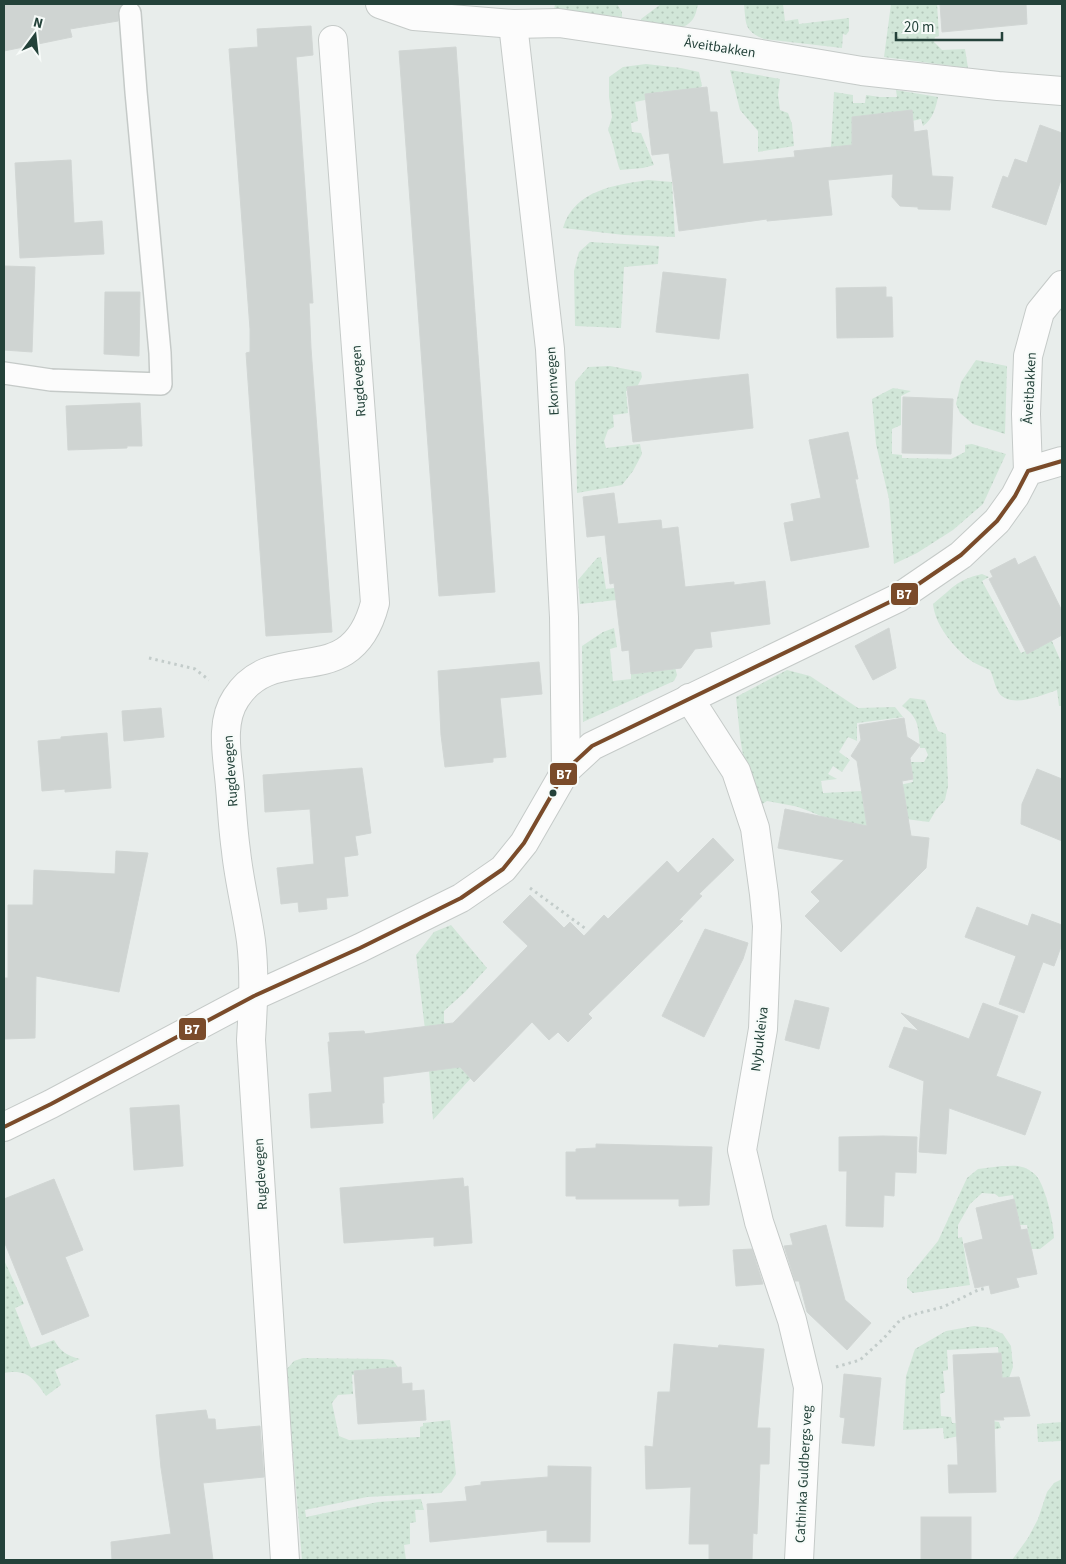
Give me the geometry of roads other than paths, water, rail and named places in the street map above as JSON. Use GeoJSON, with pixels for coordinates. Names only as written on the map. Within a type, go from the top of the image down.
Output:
{"type":"FeatureCollection","features":[{"type":"Feature","properties":{"kind":"street","name":"Åveitbakken"},"geometry":{"type":"LineString","coordinates":[[380,4],[414,16],[513,24],[559,23],[862,70],[998,86],[1062,91]]}},
{"type":"Feature","properties":{"kind":"street","name":"Ekornvegen"},"geometry":{"type":"LineString","coordinates":[[513,24],[550,349],[564,617],[566,770]]}},
{"type":"Feature","properties":{"kind":"street","name":"Rugdevegen"},"geometry":{"type":"LineString","coordinates":[[285,1560],[251,1040],[254,996],[251,943],[236,852],[226,738],[228,718],[235,699],[248,682],[269,670],[335,658],[350,649],[361,636],[370,620],[375,603],[333,40]]}},
{"type":"Feature","properties":{"kind":"street","name":"Åveitbakken"},"geometry":{"type":"LineString","coordinates":[[1028,471],[1026,414],[1028,356],[1040,312],[1062,284]]}},
{"type":"Feature","properties":{"kind":"street"},"geometry":{"type":"LineString","coordinates":[[4,1127],[52,1104],[254,996],[360,948],[461,898],[503,869],[524,843],[566,770],[592,746],[898,598],[961,555],[997,521],[1015,496],[1028,471],[1062,461]]}},
{"type":"Feature","properties":{"kind":"street","name":"Nybukleiva"},"geometry":{"type":"LineString","coordinates":[[689,698],[736,771],[755,828],[766,926],[764,1010],[763,1029],[742,1150],[759,1222],[792,1320],[808,1387]]}},
{"type":"Feature","properties":{"kind":"street","name":"Cathinka Guldbergs veg"},"geometry":{"type":"LineString","coordinates":[[799,1560],[808,1387]]}},
{"type":"Feature","properties":{"kind":"lane"},"geometry":{"type":"LineString","coordinates":[[4,373],[51,380],[161,384],[160,353],[130,13]]}}]}
